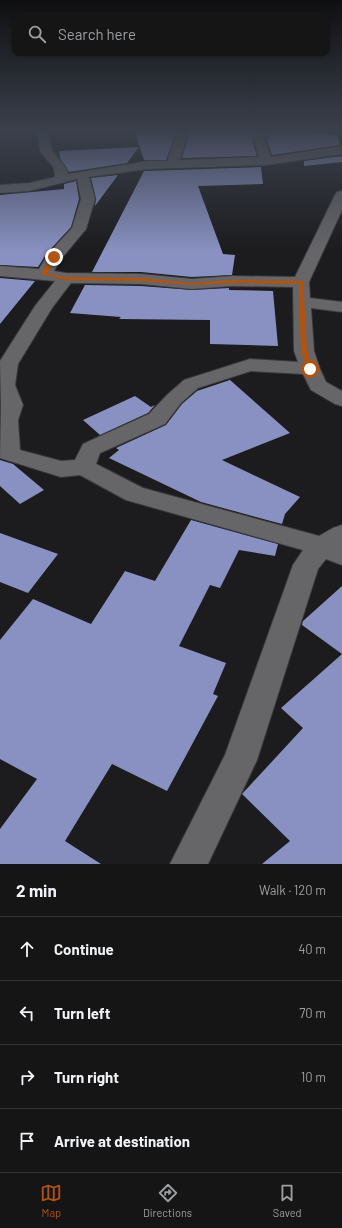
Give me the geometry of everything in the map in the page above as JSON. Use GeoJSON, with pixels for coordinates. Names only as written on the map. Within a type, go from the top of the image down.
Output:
{"type":"FeatureCollection","features":[{"type":"Feature","properties":{"kind":"street"},"geometry":{"type":"LineString","coordinates":[[60,170],[62,179]]}},
{"type":"Feature","properties":{"kind":"street"},"geometry":{"type":"LineString","coordinates":[[0,189],[29,186],[82,174],[112,170]]}},
{"type":"Feature","properties":{"kind":"street"},"geometry":{"type":"LineString","coordinates":[[44,274],[54,257],[79,229],[88,199],[82,174]]}},
{"type":"Feature","properties":{"kind":"street"},"geometry":{"type":"LineString","coordinates":[[342,195],[301,282],[304,351],[310,369],[318,386],[342,400]]}},
{"type":"Feature","properties":{"kind":"street"},"geometry":{"type":"LineString","coordinates":[[0,271],[44,274],[66,278],[141,279],[192,284],[232,281],[301,282]]}},
{"type":"Feature","properties":{"kind":"street"},"geometry":{"type":"LineString","coordinates":[[66,278],[44,306],[8,364],[6,385],[12,405],[7,420],[9,454],[62,469],[83,468],[135,494],[335,545]]}},
{"type":"Feature","properties":{"kind":"street"},"geometry":{"type":"LineString","coordinates":[[302,302],[342,308]]}},
{"type":"Feature","properties":{"kind":"street"},"geometry":{"type":"LineString","coordinates":[[83,468],[91,448],[157,419],[174,399],[191,384],[250,365],[310,369]]}},
{"type":"Feature","properties":{"kind":"street"},"geometry":{"type":"LineString","coordinates":[[188,864],[240,760],[306,565],[335,545]]}},
{"type":"Feature","properties":{"kind":"building"},"geometry":{"type":"Polygon","coordinates":[[[68,170],[80,170],[69,172],[68,170]]]}},
{"type":"Feature","properties":{"kind":"building"},"geometry":{"type":"Polygon","coordinates":[[[261,170],[263,184],[198,186],[223,254],[235,255],[232,275],[192,277],[141,272],[92,272],[144,171],[261,170]]]}},
{"type":"Feature","properties":{"kind":"building"},"geometry":{"type":"Polygon","coordinates":[[[118,175],[95,206],[96,199],[91,178],[118,175]]]}},
{"type":"Feature","properties":{"kind":"building"},"geometry":{"type":"Polygon","coordinates":[[[76,181],[79,199],[71,227],[47,253],[38,267],[0,265],[0,195],[64,189],[64,184],[76,181]]]}},
{"type":"Feature","properties":{"kind":"building"},"geometry":{"type":"Polygon","coordinates":[[[0,278],[35,281],[0,324],[0,278]]]}},
{"type":"Feature","properties":{"kind":"building"},"geometry":{"type":"Polygon","coordinates":[[[85,285],[141,286],[192,290],[229,288],[229,290],[273,291],[278,346],[210,344],[210,320],[119,319],[121,317],[70,313],[85,285]]]}},
{"type":"Feature","properties":{"kind":"building"},"geometry":{"type":"Polygon","coordinates":[[[230,380],[290,433],[222,460],[300,497],[285,514],[282,524],[201,502],[109,458],[119,450],[116,448],[166,425],[182,404],[197,391],[230,380]]]}},
{"type":"Feature","properties":{"kind":"building"},"geometry":{"type":"Polygon","coordinates":[[[135,396],[151,407],[155,405],[148,413],[100,435],[83,420],[135,396]]]}},
{"type":"Feature","properties":{"kind":"building"},"geometry":{"type":"Polygon","coordinates":[[[0,460],[13,464],[44,490],[20,504],[0,486],[0,460]]]}},
{"type":"Feature","properties":{"kind":"building"},"geometry":{"type":"Polygon","coordinates":[[[191,520],[278,544],[275,556],[239,550],[220,588],[210,585],[179,646],[226,663],[213,694],[218,696],[167,791],[112,764],[65,841],[101,864],[0,864],[0,829],[37,779],[0,759],[0,640],[33,599],[91,624],[125,571],[155,581],[191,520]]]}},
{"type":"Feature","properties":{"kind":"building"},"geometry":{"type":"Polygon","coordinates":[[[0,533],[58,554],[28,593],[0,582],[0,533]]]}},
{"type":"Feature","properties":{"kind":"building"},"geometry":{"type":"Polygon","coordinates":[[[342,586],[342,654],[302,625],[303,621],[342,586]]]}},
{"type":"Feature","properties":{"kind":"building"},"geometry":{"type":"Polygon","coordinates":[[[342,654],[342,864],[262,864],[290,841],[242,794],[303,728],[281,708],[342,654]]]}},
{"type":"Feature","properties":{"kind":"route"},"geometry":{"type":"LineString","coordinates":[[54,257],[44,274],[66,278],[141,279],[192,284],[232,281],[301,282],[304,351],[310,369]]}}]}
